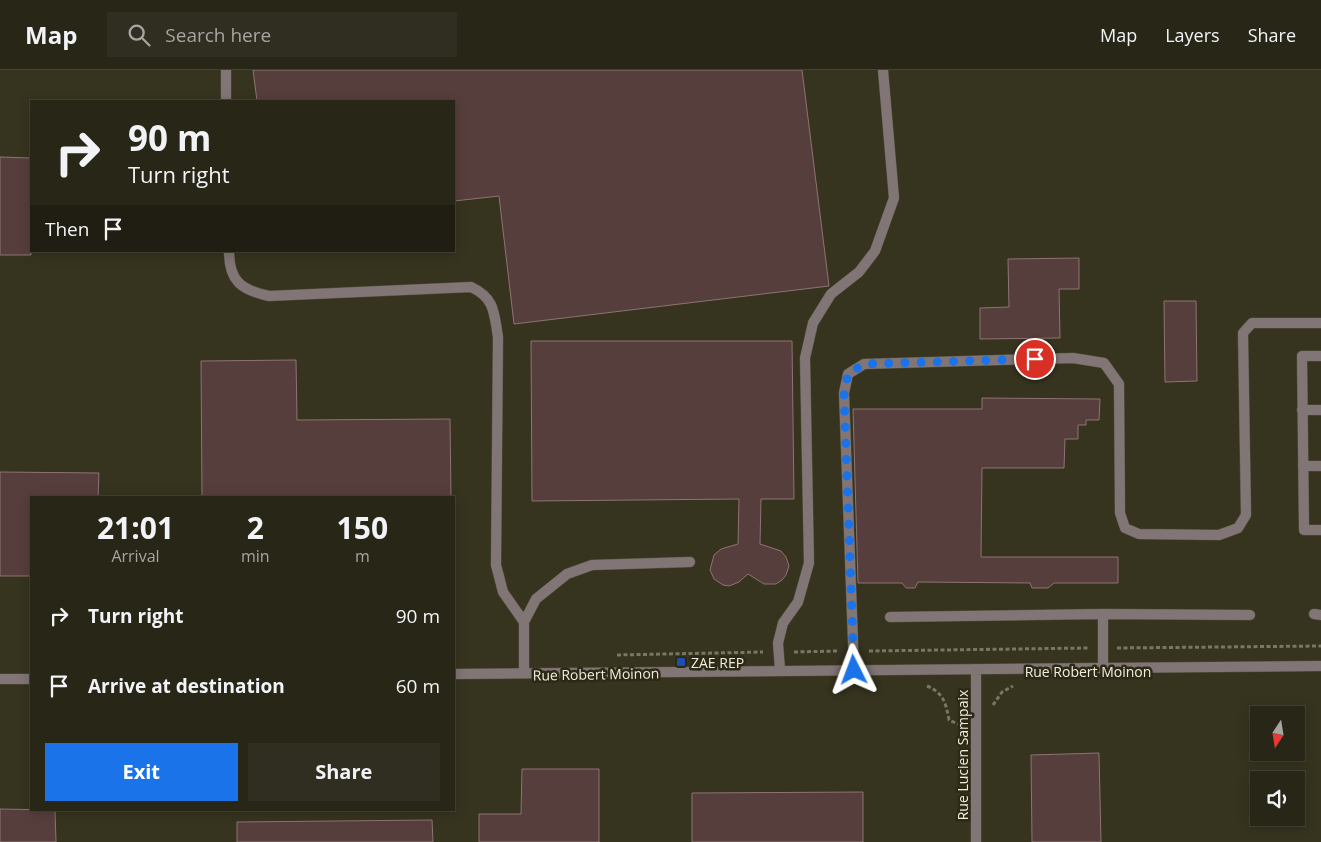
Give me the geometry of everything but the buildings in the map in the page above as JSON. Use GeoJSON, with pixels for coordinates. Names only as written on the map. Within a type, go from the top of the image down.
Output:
{"type":"FeatureCollection","features":[{"type":"Feature","properties":{"kind":"street"},"geometry":{"type":"LineString","coordinates":[[226,70],[226,100]]}},
{"type":"Feature","properties":{"kind":"street"},"geometry":{"type":"LineString","coordinates":[[780,670],[778,643],[783,623],[798,602],[809,562],[805,358],[813,323],[831,294],[859,272],[875,251],[894,198],[883,70]]}},
{"type":"Feature","properties":{"kind":"street"},"geometry":{"type":"LineString","coordinates":[[229,252],[229,269],[239,283],[250,292],[270,296],[471,287],[484,293],[494,309],[498,337],[496,565],[503,592],[524,622]]}},
{"type":"Feature","properties":{"kind":"street"},"geometry":{"type":"LineString","coordinates":[[854,670],[844,393],[848,374],[864,364],[1073,358],[1104,364],[1118,384],[1120,513],[1125,528],[1139,534],[1219,535],[1238,528],[1246,515],[1243,333],[1252,322],[1321,323]]}},
{"type":"Feature","properties":{"kind":"street"},"geometry":{"type":"LineString","coordinates":[[1321,356],[1302,356],[1304,530],[1321,530]]}},
{"type":"Feature","properties":{"kind":"street"},"geometry":{"type":"LineString","coordinates":[[1302,410],[1321,410]]}},
{"type":"Feature","properties":{"kind":"street"},"geometry":{"type":"LineString","coordinates":[[1303,466],[1321,466]]}},
{"type":"Feature","properties":{"kind":"street"},"geometry":{"type":"LineString","coordinates":[[524,673],[524,622],[536,599],[567,574],[592,565],[690,562]]}},
{"type":"Feature","properties":{"kind":"street"},"geometry":{"type":"LineString","coordinates":[[1103,614],[1103,668]]}},
{"type":"Feature","properties":{"kind":"street"},"geometry":{"type":"LineString","coordinates":[[890,617],[1250,614]]}},
{"type":"Feature","properties":{"kind":"street","name":"Rue Robert Moinon"},"geometry":{"type":"LineString","coordinates":[[455,674],[1321,666]]}},
{"type":"Feature","properties":{"kind":"street","name":"Rue Lucien Sampaix"},"geometry":{"type":"LineString","coordinates":[[976,669],[976,842]]}},
{"type":"Feature","properties":{"kind":"street"},"geometry":{"type":"LineString","coordinates":[[0,679],[30,679]]}},
{"type":"Feature","properties":{"kind":"path","name":"Rue Robert Moinon"},"geometry":{"type":"LineString","coordinates":[[611,655],[1321,646]]}},
{"type":"Feature","properties":{"kind":"path"},"geometry":{"type":"LineString","coordinates":[[922,685],[934,689],[945,699],[949,720],[957,724],[976,725]]}},
{"type":"Feature","properties":{"kind":"path","name":"Rue Robert Moinon"},"geometry":{"type":"LineString","coordinates":[[976,725],[988,724],[992,721],[993,704],[996,698],[1007,688],[1016,685]]}},
{"type":"Feature","properties":{"kind":"place","name":"ZAE REP"},"geometry":{"type":"Point","coordinates":[681,662]}},
{"type":"Feature","properties":{"kind":"route"},"geometry":{"type":"LineString","coordinates":[[854,670],[844,393],[848,374],[864,364],[1035,359]]}}]}
